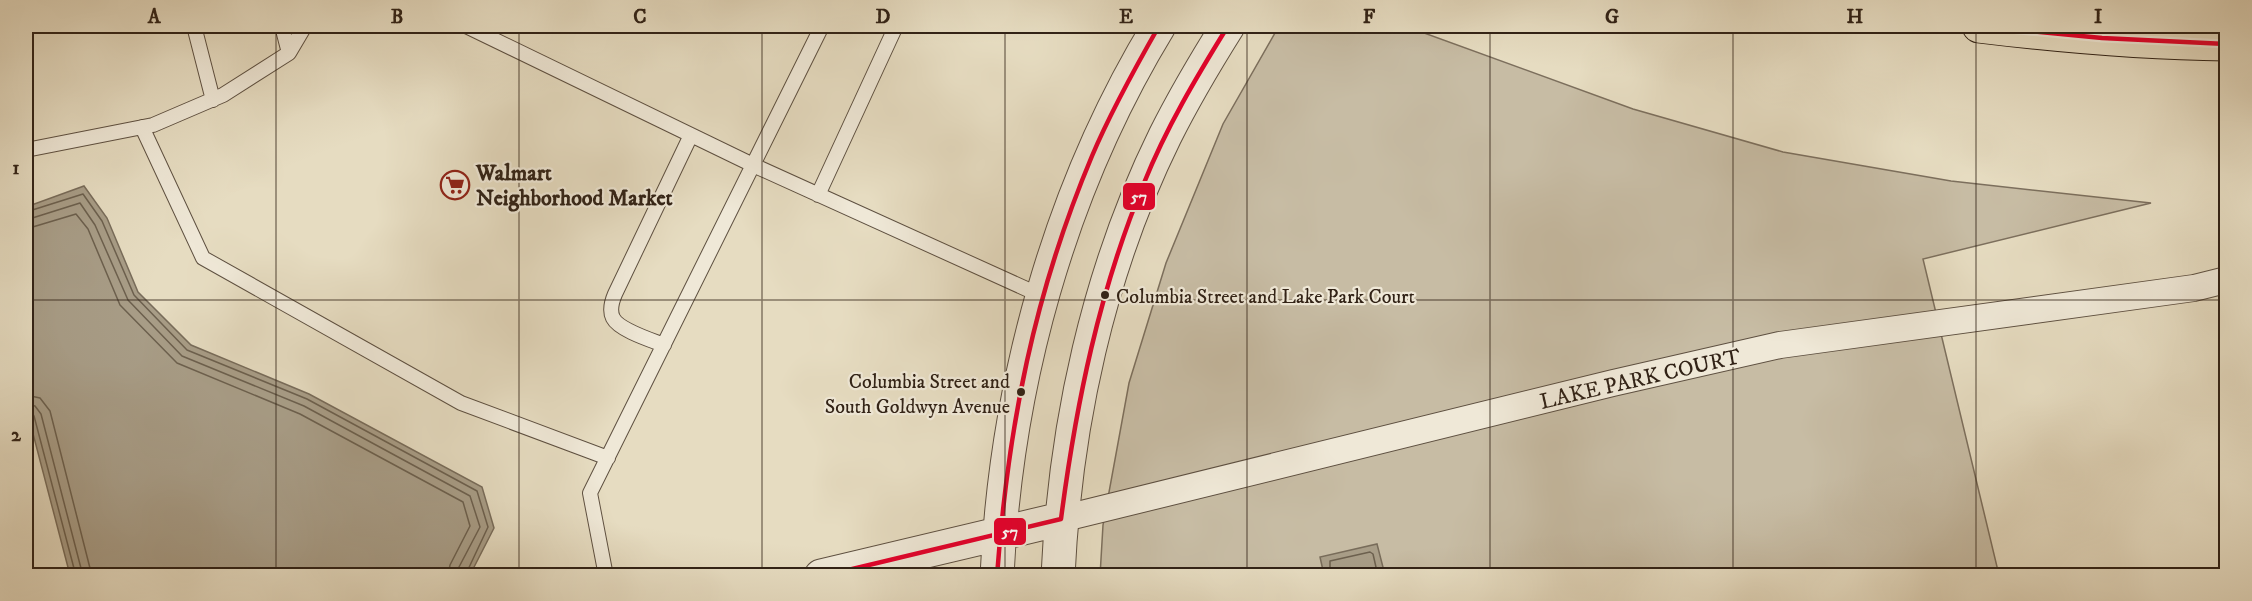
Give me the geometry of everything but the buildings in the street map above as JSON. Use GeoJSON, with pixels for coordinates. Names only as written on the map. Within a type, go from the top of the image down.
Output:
{"type":"FeatureCollection","features":[{"type":"Feature","properties":{"kind":"main road"},"geometry":{"type":"LineString","coordinates":[[1979,26],[2131,41],[2222,41]]}},
{"type":"Feature","properties":{"kind":"street"},"geometry":{"type":"LineString","coordinates":[[997,576],[1007,457],[1023,370],[1042,296],[1077,195],[1110,116],[1159,26]]}},
{"type":"Feature","properties":{"kind":"street"},"geometry":{"type":"LineString","coordinates":[[1059,576],[1061,519],[1067,464],[1080,390],[1095,327],[1117,254],[1165,136],[1228,26]]}},
{"type":"Feature","properties":{"kind":"street","name":"LAKE PARK COURT"},"geometry":{"type":"LineString","coordinates":[[1061,519],[1613,383],[1780,345],[2194,288],[2226,280]]}},
{"type":"Feature","properties":{"kind":"street"},"geometry":{"type":"LineString","coordinates":[[821,576],[1061,519]]}},
{"type":"Feature","properties":{"kind":"lane"},"geometry":{"type":"LineString","coordinates":[[194,26],[213,99]]}},
{"type":"Feature","properties":{"kind":"lane"},"geometry":{"type":"LineString","coordinates":[[282,26],[289,53]]}},
{"type":"Feature","properties":{"kind":"lane"},"geometry":{"type":"LineString","coordinates":[[26,150],[153,124],[223,95],[289,53],[305,26]]}},
{"type":"Feature","properties":{"kind":"lane"},"geometry":{"type":"LineString","coordinates":[[466,26],[753,165],[1042,296]]}},
{"type":"Feature","properties":{"kind":"lane"},"geometry":{"type":"LineString","coordinates":[[606,576],[591,493],[822,26]]}},
{"type":"Feature","properties":{"kind":"lane"},"geometry":{"type":"LineString","coordinates":[[819,195],[896,26]]}},
{"type":"Feature","properties":{"kind":"lane"},"geometry":{"type":"LineString","coordinates":[[142,127],[203,258],[462,403],[608,458]]}},
{"type":"Feature","properties":{"kind":"lane"},"geometry":{"type":"LineString","coordinates":[[664,345],[622,327],[613,318],[611,305],[691,135]]}},
{"type":"Feature","properties":{"kind":"shaded area"},"geometry":{"type":"Polygon","coordinates":[[[1279,26],[1405,26],[1633,109],[1783,152],[1951,181],[2151,203],[1923,259],[1999,575],[1100,576],[1103,525],[1129,383],[1166,263],[1223,124],[1279,26]]]}},
{"type":"Feature","properties":{"kind":"water"},"geometry":{"type":"Polygon","coordinates":[[[84,186],[107,218],[138,292],[191,345],[309,394],[482,487],[494,528],[471,573],[464,576],[70,575],[26,407],[26,207],[84,186]]]}},
{"type":"Feature","properties":{"kind":"water"},"geometry":{"type":"Polygon","coordinates":[[[1377,544],[1385,575],[1324,575],[1320,557],[1377,544]]]}},
{"type":"Feature","properties":{"kind":"transit line","name":"57"},"geometry":{"type":"LineString","coordinates":[[997,576],[1008,466],[1017,414],[1039,310],[1054,259],[1099,139],[1159,26]]}},
{"type":"Feature","properties":{"kind":"transit line","name":"57"},"geometry":{"type":"LineString","coordinates":[[823,576],[1061,519],[1082,391],[1091,348],[1114,265],[1128,224],[1162,142],[1228,26]]}},
{"type":"Feature","properties":{"kind":"transit line","name":"57"},"geometry":{"type":"LineString","coordinates":[[1979,26],[2102,38],[2226,44]]}},
{"type":"Feature","properties":{"kind":"place","name":"Walmart Neighborhood Market"},"geometry":{"type":"Point","coordinates":[455,185]}},
{"type":"Feature","properties":{"kind":"place","name":"Columbia Street and Lake Park Court"},"geometry":{"type":"Point","coordinates":[1105,295]}},
{"type":"Feature","properties":{"kind":"place","name":"Columbia Street and South Goldwyn Avenue"},"geometry":{"type":"Point","coordinates":[1021,392]}}]}
